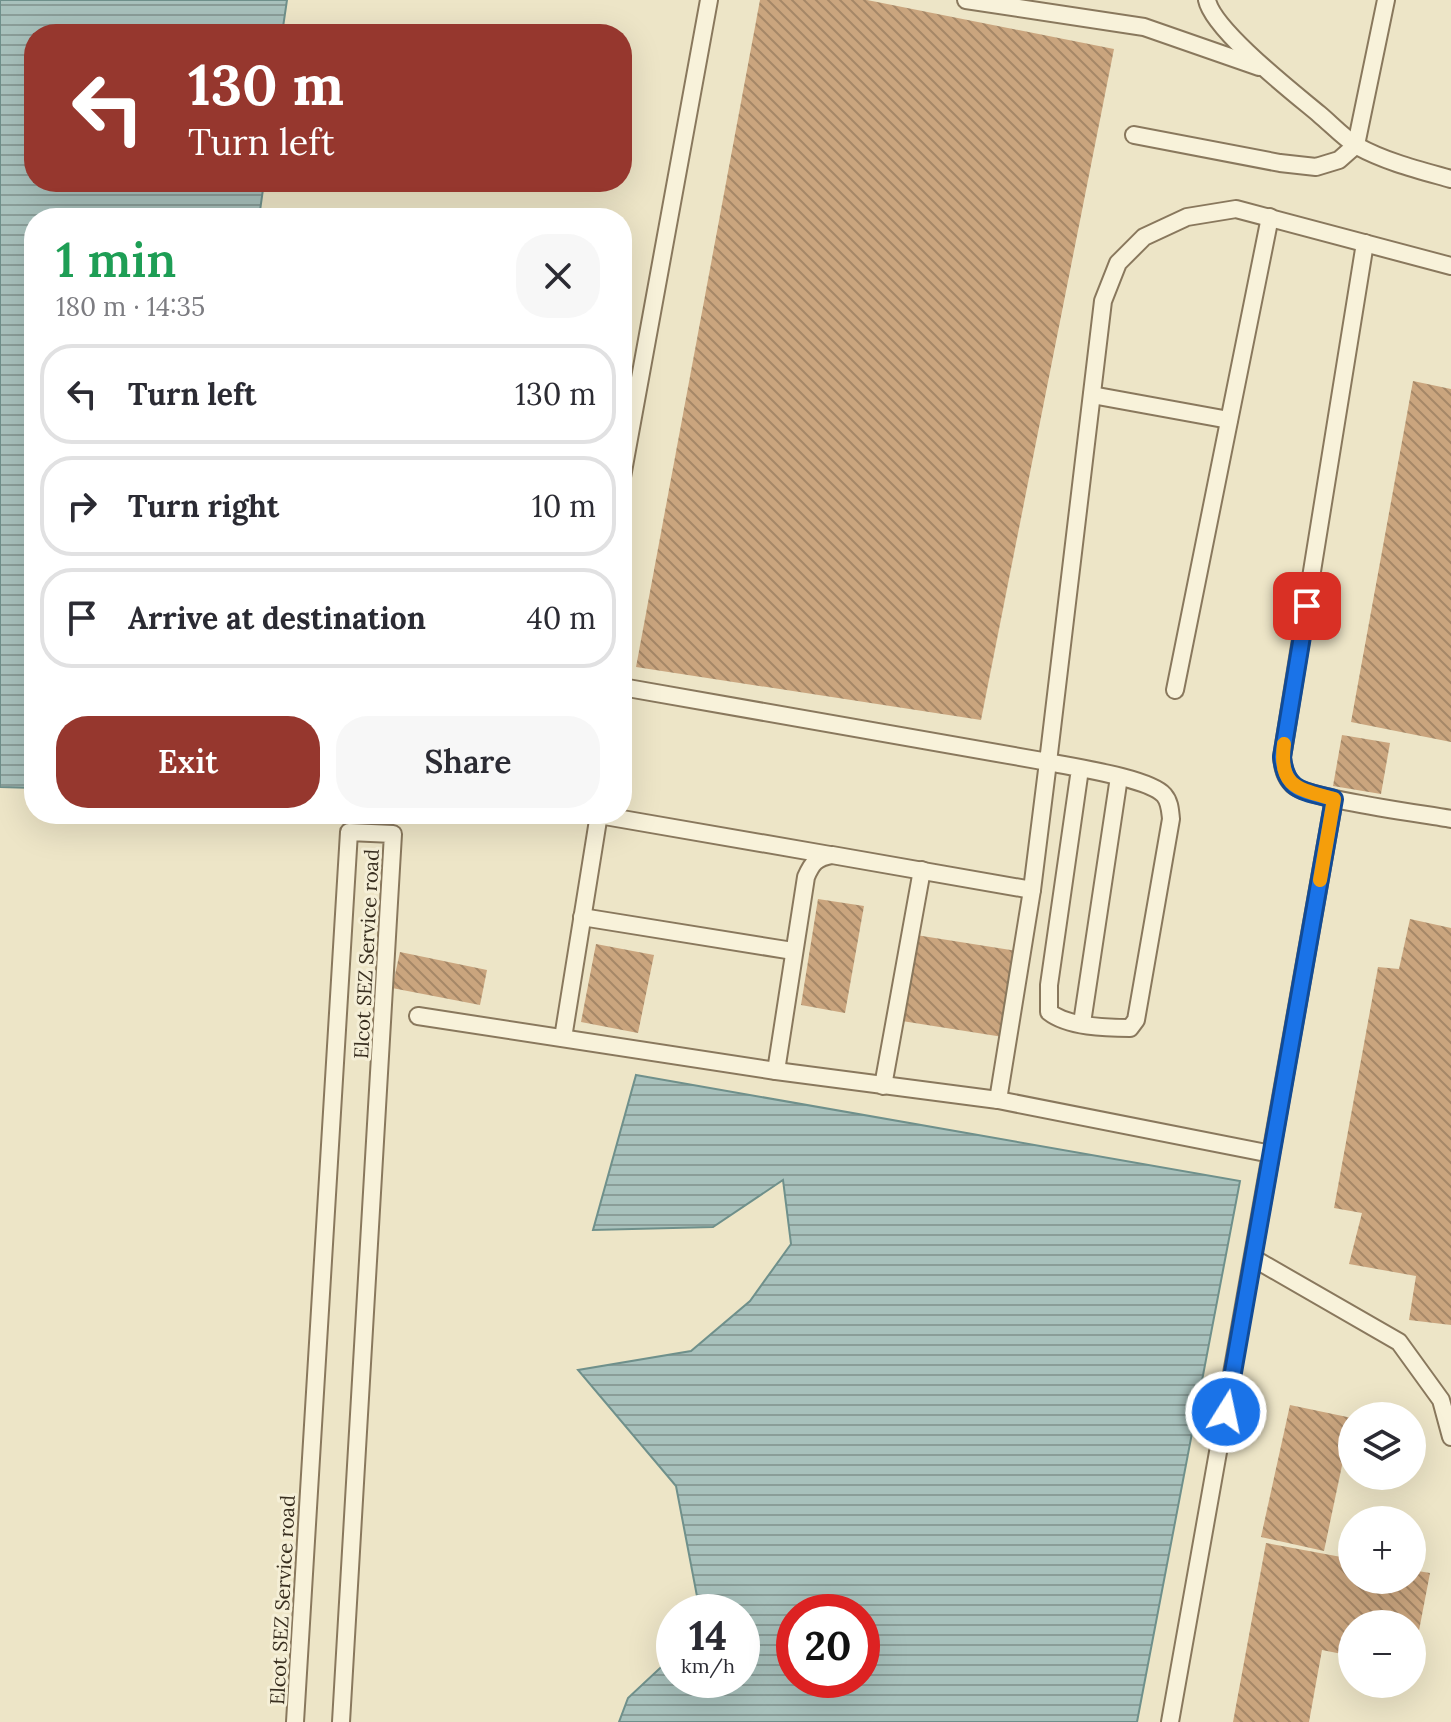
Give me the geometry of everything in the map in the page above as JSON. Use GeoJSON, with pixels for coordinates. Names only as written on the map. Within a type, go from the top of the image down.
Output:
{"type":"FeatureCollection","features":[{"type":"Feature","properties":{"kind":"lane"},"geometry":{"type":"LineString","coordinates":[[632,422],[709,0]]}},
{"type":"Feature","properties":{"kind":"lane"},"geometry":{"type":"LineString","coordinates":[[966,0],[1144,27],[1265,69]]}},
{"type":"Feature","properties":{"kind":"lane"},"geometry":{"type":"LineString","coordinates":[[1207,0],[1208,7],[1227,32],[1265,69],[1356,145],[1395,163],[1451,179]]}},
{"type":"Feature","properties":{"kind":"lane"},"geometry":{"type":"LineString","coordinates":[[1134,135],[1280,163],[1316,167],[1339,160],[1356,145],[1386,0]]}},
{"type":"Feature","properties":{"kind":"lane"},"geometry":{"type":"LineString","coordinates":[[998,1100],[1032,890],[1103,301],[1118,263],[1144,237],[1187,217],[1236,209],[1451,266]]}},
{"type":"Feature","properties":{"kind":"lane"},"geometry":{"type":"LineString","coordinates":[[1175,690],[1270,217]]}},
{"type":"Feature","properties":{"kind":"lane"},"geometry":{"type":"LineString","coordinates":[[1365,243],[1282,757],[1284,773],[1291,784],[1299,789],[1334,799],[1451,819]]}},
{"type":"Feature","properties":{"kind":"lane"},"geometry":{"type":"LineString","coordinates":[[1092,395],[1229,420]]}},
{"type":"Feature","properties":{"kind":"lane"},"geometry":{"type":"LineString","coordinates":[[632,689],[1048,762],[1145,783],[1161,792],[1169,802],[1171,819],[1136,1020],[1130,1028],[1105,1028],[1057,1018],[1049,1012],[1049,985],[1080,769]]}},
{"type":"Feature","properties":{"kind":"lane"},"geometry":{"type":"LineString","coordinates":[[1082,1023],[1119,777]]}},
{"type":"Feature","properties":{"kind":"lane"},"geometry":{"type":"LineString","coordinates":[[1170,1722],[1334,799]]}},
{"type":"Feature","properties":{"kind":"lane"},"geometry":{"type":"LineString","coordinates":[[632,820],[1032,890]]}},
{"type":"Feature","properties":{"kind":"lane"},"geometry":{"type":"LineString","coordinates":[[563,1038],[597,824]]}},
{"type":"Feature","properties":{"kind":"lane","name":"Elcot SEZ Service road"},"geometry":{"type":"LineString","coordinates":[[295,1722],[349,832],[393,834],[341,1722]]}},
{"type":"Feature","properties":{"kind":"lane"},"geometry":{"type":"LineString","coordinates":[[776,1071],[806,877],[811,864],[819,857],[832,855]]}},
{"type":"Feature","properties":{"kind":"lane"},"geometry":{"type":"LineString","coordinates":[[883,1086],[922,870]]}},
{"type":"Feature","properties":{"kind":"lane"},"geometry":{"type":"LineString","coordinates":[[582,917],[793,951]]}},
{"type":"Feature","properties":{"kind":"lane"},"geometry":{"type":"LineString","coordinates":[[418,1016],[776,1071],[998,1100],[1271,1154]]}},
{"type":"Feature","properties":{"kind":"lane"},"geometry":{"type":"LineString","coordinates":[[1253,1258],[1399,1342],[1441,1400],[1451,1437]]}},
{"type":"Feature","properties":{"kind":"water"},"geometry":{"type":"Polygon","coordinates":[[[0,0],[287,0],[283,24],[24,24],[24,192],[263,192],[260,208],[24,208],[24,788],[0,787],[0,0]]]}},
{"type":"Feature","properties":{"kind":"water"},"geometry":{"type":"Polygon","coordinates":[[[636,1075],[1240,1181],[1137,1722],[619,1722],[628,1698],[656,1672],[656,1698],[760,1698],[760,1594],[697,1594],[676,1486],[578,1370],[691,1351],[750,1301],[791,1244],[783,1180],[713,1227],[593,1230],[636,1075]]]}},
{"type":"Feature","properties":{"kind":"building"},"geometry":{"type":"Polygon","coordinates":[[[760,0],[867,0],[1114,49],[981,720],[636,667],[760,0]]]}},
{"type":"Feature","properties":{"kind":"building"},"geometry":{"type":"Polygon","coordinates":[[[1413,381],[1451,389],[1451,742],[1351,722],[1413,381]]]}},
{"type":"Feature","properties":{"kind":"building"},"geometry":{"type":"Polygon","coordinates":[[[1342,735],[1390,743],[1381,794],[1333,786],[1342,735]]]}},
{"type":"Feature","properties":{"kind":"building"},"geometry":{"type":"Polygon","coordinates":[[[818,899],[864,906],[845,1013],[801,1005],[818,899]]]}},
{"type":"Feature","properties":{"kind":"building"},"geometry":{"type":"Polygon","coordinates":[[[1410,919],[1451,928],[1451,1325],[1409,1320],[1416,1276],[1349,1264],[1362,1213],[1334,1208],[1378,967],[1399,969],[1410,919]]]}},
{"type":"Feature","properties":{"kind":"building"},"geometry":{"type":"Polygon","coordinates":[[[916,935],[1017,951],[1003,1037],[902,1021],[916,935]]]}},
{"type":"Feature","properties":{"kind":"building"},"geometry":{"type":"Polygon","coordinates":[[[596,944],[654,955],[638,1033],[581,1022],[596,944]]]}},
{"type":"Feature","properties":{"kind":"building"},"geometry":{"type":"Polygon","coordinates":[[[400,952],[487,970],[480,1005],[392,988],[400,952]]]}},
{"type":"Feature","properties":{"kind":"building"},"geometry":{"type":"Polygon","coordinates":[[[1290,1405],[1338,1415],[1338,1484],[1324,1551],[1261,1537],[1290,1405]]]}},
{"type":"Feature","properties":{"kind":"building"},"geometry":{"type":"Polygon","coordinates":[[[1266,1543],[1338,1556],[1338,1594],[1426,1594],[1423,1610],[1338,1610],[1338,1653],[1322,1650],[1309,1722],[1233,1722],[1266,1543]]]}},
{"type":"Feature","properties":{"kind":"building"},"geometry":{"type":"Polygon","coordinates":[[[1426,1572],[1430,1573],[1426,1594],[1426,1572]]]}},
{"type":"Feature","properties":{"kind":"slow traffic"},"geometry":{"type":"LineString","coordinates":[[1284,744],[1284,773],[1291,784],[1334,799],[1320,880]]}},
{"type":"Feature","properties":{"kind":"route"},"geometry":{"type":"LineString","coordinates":[[1226,1412],[1334,799],[1299,789],[1291,784],[1284,773],[1282,757],[1307,606]]}}]}
